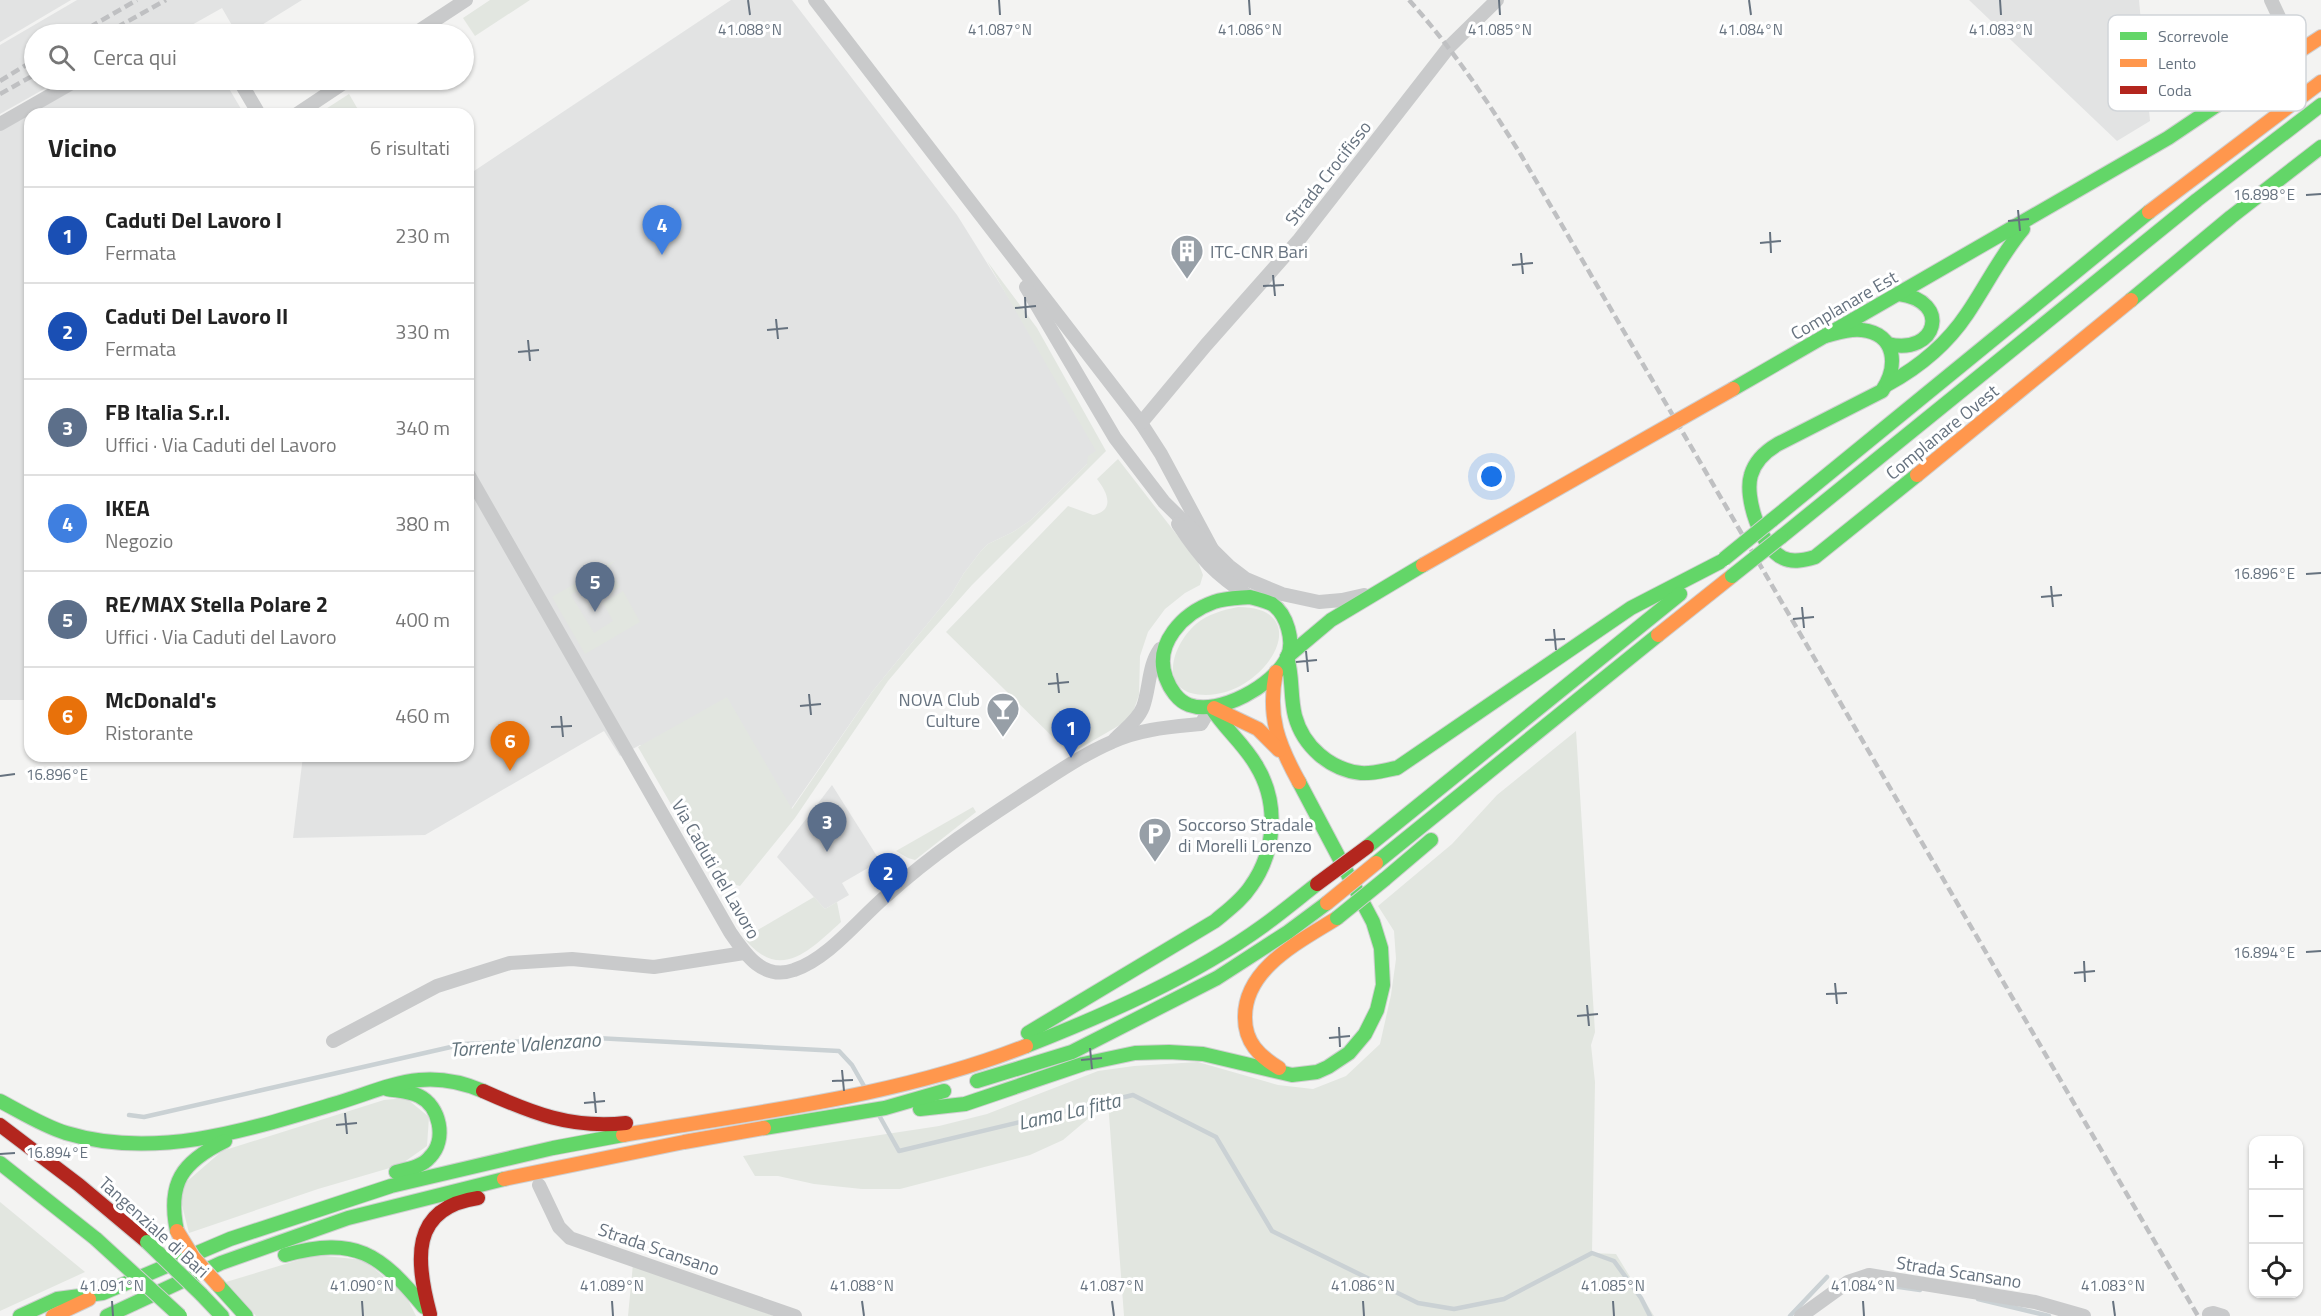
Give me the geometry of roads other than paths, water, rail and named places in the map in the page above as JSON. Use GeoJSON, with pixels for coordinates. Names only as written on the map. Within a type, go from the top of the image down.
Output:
{"type":"FeatureCollection","features":[{"type":"Feature","properties":{"kind":"main road","name":"Complanare Est"},"geometry":{"type":"LineString","coordinates":[[2306,47],[2321,37]]}},
{"type":"Feature","properties":{"kind":"main road"},"geometry":{"type":"LineString","coordinates":[[2306,93],[2321,82]]}},
{"type":"Feature","properties":{"kind":"main road"},"geometry":{"type":"LineString","coordinates":[[107,1316],[221,1263],[348,1218],[413,1200],[537,1171],[885,1108],[1072,1052],[1216,978],[1288,932],[1327,903],[2197,200],[2321,105]]}},
{"type":"Feature","properties":{"kind":"main road","name":"Complanare Est"},"geometry":{"type":"LineString","coordinates":[[1287,657],[1331,620],[1377,591],[2035,216],[2168,138],[2209,111]]}},
{"type":"Feature","properties":{"kind":"main road"},"geometry":{"type":"LineString","coordinates":[[53,1316],[230,1239],[391,1186],[506,1158],[901,1085],[991,1060],[1096,1019],[1212,959],[1262,927],[1367,847],[2179,188],[2282,111]]}},
{"type":"Feature","properties":{"kind":"main road","name":"Complanare Ovest"},"geometry":{"type":"LineString","coordinates":[[2035,216],[2006,247],[1953,333],[1905,375],[1888,384],[1882,391],[1779,443],[1763,455],[1753,467],[1749,483],[1750,504],[1756,523],[1774,552],[1784,560],[1798,562],[1815,557],[2321,147]]}},
{"type":"Feature","properties":{"kind":"main road"},"geometry":{"type":"LineString","coordinates":[[1888,344],[1902,347],[1914,345],[1926,339],[1932,328],[1932,316],[1926,303],[1916,297],[1899,294]]}},
{"type":"Feature","properties":{"kind":"main road"},"geometry":{"type":"LineString","coordinates":[[1825,336],[1845,331],[1866,330],[1882,338],[1894,354],[1894,365],[1888,384]]}},
{"type":"Feature","properties":{"kind":"main road"},"geometry":{"type":"LineString","coordinates":[[1287,657],[1293,672],[1292,692],[1296,717],[1312,749],[1333,766],[1362,773],[1397,768],[1631,608],[1722,561]]}},
{"type":"Feature","properties":{"kind":"main road"},"geometry":{"type":"LineString","coordinates":[[1250,597],[1271,604],[1284,618],[1290,636],[1287,657],[1276,672],[1257,688],[1239,698],[1211,707],[1197,708],[1180,701],[1168,687],[1162,658],[1165,642],[1176,626],[1208,604],[1224,599],[1250,597]]}},
{"type":"Feature","properties":{"kind":"main road"},"geometry":{"type":"LineString","coordinates":[[885,1108],[922,1109],[965,1104],[1090,1063],[1134,1053],[1200,1054],[1292,1075],[1313,1074],[1336,1064],[1354,1048],[1369,1028],[1383,986],[1384,961],[1380,941],[1373,922],[1284,754],[1273,725],[1270,707],[1276,672]]}},
{"type":"Feature","properties":{"kind":"main road"},"geometry":{"type":"LineString","coordinates":[[901,1085],[932,1069],[1032,1032],[1215,921],[1240,901],[1257,878],[1267,858],[1272,836],[1272,811],[1260,769],[1248,751],[1226,729],[1211,707]]}},
{"type":"Feature","properties":{"kind":"main road"},"geometry":{"type":"LineString","coordinates":[[1211,707],[1232,718],[1251,724],[1265,734],[1284,754]]}},
{"type":"Feature","properties":{"kind":"main road"},"geometry":{"type":"LineString","coordinates":[[1201,724],[1226,729]]}},
{"type":"Feature","properties":{"kind":"main road"},"geometry":{"type":"LineString","coordinates":[[1292,1075],[1262,1059],[1247,1039],[1243,1017],[1246,995],[1256,979],[1269,965],[1337,918],[1448,824],[1476,784]]}},
{"type":"Feature","properties":{"kind":"main road"},"geometry":{"type":"LineString","coordinates":[[0,1101],[64,1132],[102,1142],[125,1144],[170,1144],[260,1126],[410,1079],[430,1078],[452,1080],[477,1088],[528,1111],[555,1119],[605,1126],[681,1114],[742,1115]]}},
{"type":"Feature","properties":{"kind":"main road"},"geometry":{"type":"LineString","coordinates":[[230,1239],[272,1211],[416,1166],[429,1159],[437,1148],[440,1130],[436,1113],[424,1099],[411,1092],[384,1089]]}},
{"type":"Feature","properties":{"kind":"main road","name":"Tangenziale di Bari"},"geometry":{"type":"LineString","coordinates":[[0,1125],[79,1185],[147,1242],[222,1316]]}},
{"type":"Feature","properties":{"kind":"main road"},"geometry":{"type":"LineString","coordinates":[[246,1316],[193,1257],[177,1231],[172,1212],[174,1193],[180,1175],[192,1160],[208,1148],[260,1126]]}},
{"type":"Feature","properties":{"kind":"main road"},"geometry":{"type":"LineString","coordinates":[[430,1315],[420,1275],[418,1254],[424,1232],[436,1217],[454,1203],[539,1185],[580,1173],[625,1155]]}},
{"type":"Feature","properties":{"kind":"main road"},"geometry":{"type":"LineString","coordinates":[[0,1163],[32,1186],[96,1239],[180,1316]]}},
{"type":"Feature","properties":{"kind":"main road"},"geometry":{"type":"LineString","coordinates":[[0,1172],[32,1186]]}},
{"type":"Feature","properties":{"kind":"main road"},"geometry":{"type":"LineString","coordinates":[[221,1263],[252,1265],[306,1248],[333,1245],[359,1251],[378,1258],[399,1276],[430,1315]]}},
{"type":"Feature","properties":{"kind":"main road"},"geometry":{"type":"LineString","coordinates":[[20,1316],[57,1299],[103,1293]]}},
{"type":"Feature","properties":{"kind":"street"},"geometry":{"type":"LineString","coordinates":[[429,24],[466,0]]}},
{"type":"Feature","properties":{"kind":"street"},"geometry":{"type":"LineString","coordinates":[[815,0],[1141,423],[1161,454],[1212,549]]}},
{"type":"Feature","properties":{"kind":"street","name":"Strada Crocifisso"},"geometry":{"type":"LineString","coordinates":[[1141,423],[1298,241],[1449,46],[1497,0]]}},
{"type":"Feature","properties":{"kind":"street"},"geometry":{"type":"LineString","coordinates":[[2271,0],[2278,15]]}},
{"type":"Feature","properties":{"kind":"street"},"geometry":{"type":"LineString","coordinates":[[28,108],[60,90]]}},
{"type":"Feature","properties":{"kind":"street"},"geometry":{"type":"LineString","coordinates":[[245,90],[255,108]]}},
{"type":"Feature","properties":{"kind":"street"},"geometry":{"type":"LineString","coordinates":[[306,108],[333,90]]}},
{"type":"Feature","properties":{"kind":"street"},"geometry":{"type":"LineString","coordinates":[[0,124],[24,110]]}},
{"type":"Feature","properties":{"kind":"street"},"geometry":{"type":"LineString","coordinates":[[992,230],[1115,438],[1164,502],[1198,555],[1226,581],[1250,597]]}},
{"type":"Feature","properties":{"kind":"street","name":"Via Caduti del Lavoro"},"geometry":{"type":"LineString","coordinates":[[474,484],[744,953],[758,967],[774,972],[792,971],[808,964],[823,954],[887,894],[958,838],[1059,772],[1113,741]]}},
{"type":"Feature","properties":{"kind":"street"},"geometry":{"type":"LineString","coordinates":[[1164,502],[1228,566],[1246,579],[1282,594],[1319,602],[1342,600],[1377,591]]}},
{"type":"Feature","properties":{"kind":"street"},"geometry":{"type":"LineString","coordinates":[[1113,741],[1132,723],[1142,709],[1156,655],[1165,642]]}},
{"type":"Feature","properties":{"kind":"street"},"geometry":{"type":"LineString","coordinates":[[1113,741],[1154,729],[1201,724],[1211,707]]}},
{"type":"Feature","properties":{"kind":"street"},"geometry":{"type":"LineString","coordinates":[[333,1041],[437,986],[510,963],[572,959],[654,967],[744,953]]}},
{"type":"Feature","properties":{"kind":"street","name":"Strada Scansano"},"geometry":{"type":"LineString","coordinates":[[539,1185],[559,1227],[570,1238],[795,1316]]}},
{"type":"Feature","properties":{"kind":"street","name":"Strada Scansano"},"geometry":{"type":"LineString","coordinates":[[1801,1316],[1848,1282],[1869,1275],[2035,1302],[2085,1316]]}},
{"type":"Feature","properties":{"kind":"waterway","name":"Torrente Valenzano"},"geometry":{"type":"LineString","coordinates":[[129,1115],[144,1117],[464,1044],[596,1038],[839,1051],[852,1065],[864,1086]]}},
{"type":"Feature","properties":{"kind":"waterway","name":"Lama La fitta"},"geometry":{"type":"LineString","coordinates":[[880,1117],[899,1151],[1133,1095],[1216,1137],[1272,1231],[1418,1303],[1454,1309],[1504,1299],[1592,1253],[1614,1261],[1641,1298],[1650,1316]]}},
{"type":"Feature","properties":{"kind":"waterway","name":"Lama La fitta"},"geometry":{"type":"LineString","coordinates":[[1790,1316],[1827,1277]]}},
{"type":"Feature","properties":{"kind":"waterway","name":"Lama La fitta"},"geometry":{"type":"LineString","coordinates":[[1878,1284],[1920,1290]]}},
{"type":"Feature","properties":{"kind":"waterway","name":"Lama La fitta"},"geometry":{"type":"LineString","coordinates":[[1978,1299],[2049,1316]]}},
{"type":"Feature","properties":{"kind":"railway"},"geometry":{"type":"LineString","coordinates":[[95,24],[137,0]]}},
{"type":"Feature","properties":{"kind":"railway"},"geometry":{"type":"LineString","coordinates":[[123,24],[166,0]]}},
{"type":"Feature","properties":{"kind":"railway"},"geometry":{"type":"LineString","coordinates":[[1409,0],[1468,75],[1521,155],[2198,1316]]}},
{"type":"Feature","properties":{"kind":"railway"},"geometry":{"type":"LineString","coordinates":[[0,81],[24,66]]}},
{"type":"Feature","properties":{"kind":"railway"},"geometry":{"type":"LineString","coordinates":[[0,94],[24,81]]}},
{"type":"Feature","properties":{"kind":"place","name":"IKEA"},"geometry":{"type":"Point","coordinates":[662,255]}},
{"type":"Feature","properties":{"kind":"place","name":"ITC-CNR Bari"},"geometry":{"type":"Point","coordinates":[1187,280]}},
{"type":"Feature","properties":{"kind":"place","name":"RE/MAX Stella Polare 2"},"geometry":{"type":"Point","coordinates":[595,612]}},
{"type":"Feature","properties":{"kind":"place","name":"NOVA Club Culture"},"geometry":{"type":"Point","coordinates":[1003,738]}},
{"type":"Feature","properties":{"kind":"place","name":"Caduti Del Lavoro I"},"geometry":{"type":"Point","coordinates":[1071,758]}},
{"type":"Feature","properties":{"kind":"place","name":"McDonald's"},"geometry":{"type":"Point","coordinates":[510,771]}},
{"type":"Feature","properties":{"kind":"place","name":"FB Italia S.r.l."},"geometry":{"type":"Point","coordinates":[827,852]}},
{"type":"Feature","properties":{"kind":"place","name":"Soccorso Stradale di Morelli Lorenzo"},"geometry":{"type":"Point","coordinates":[1155,863]}},
{"type":"Feature","properties":{"kind":"place","name":"Caduti Del Lavoro II"},"geometry":{"type":"Point","coordinates":[888,903]}}]}
